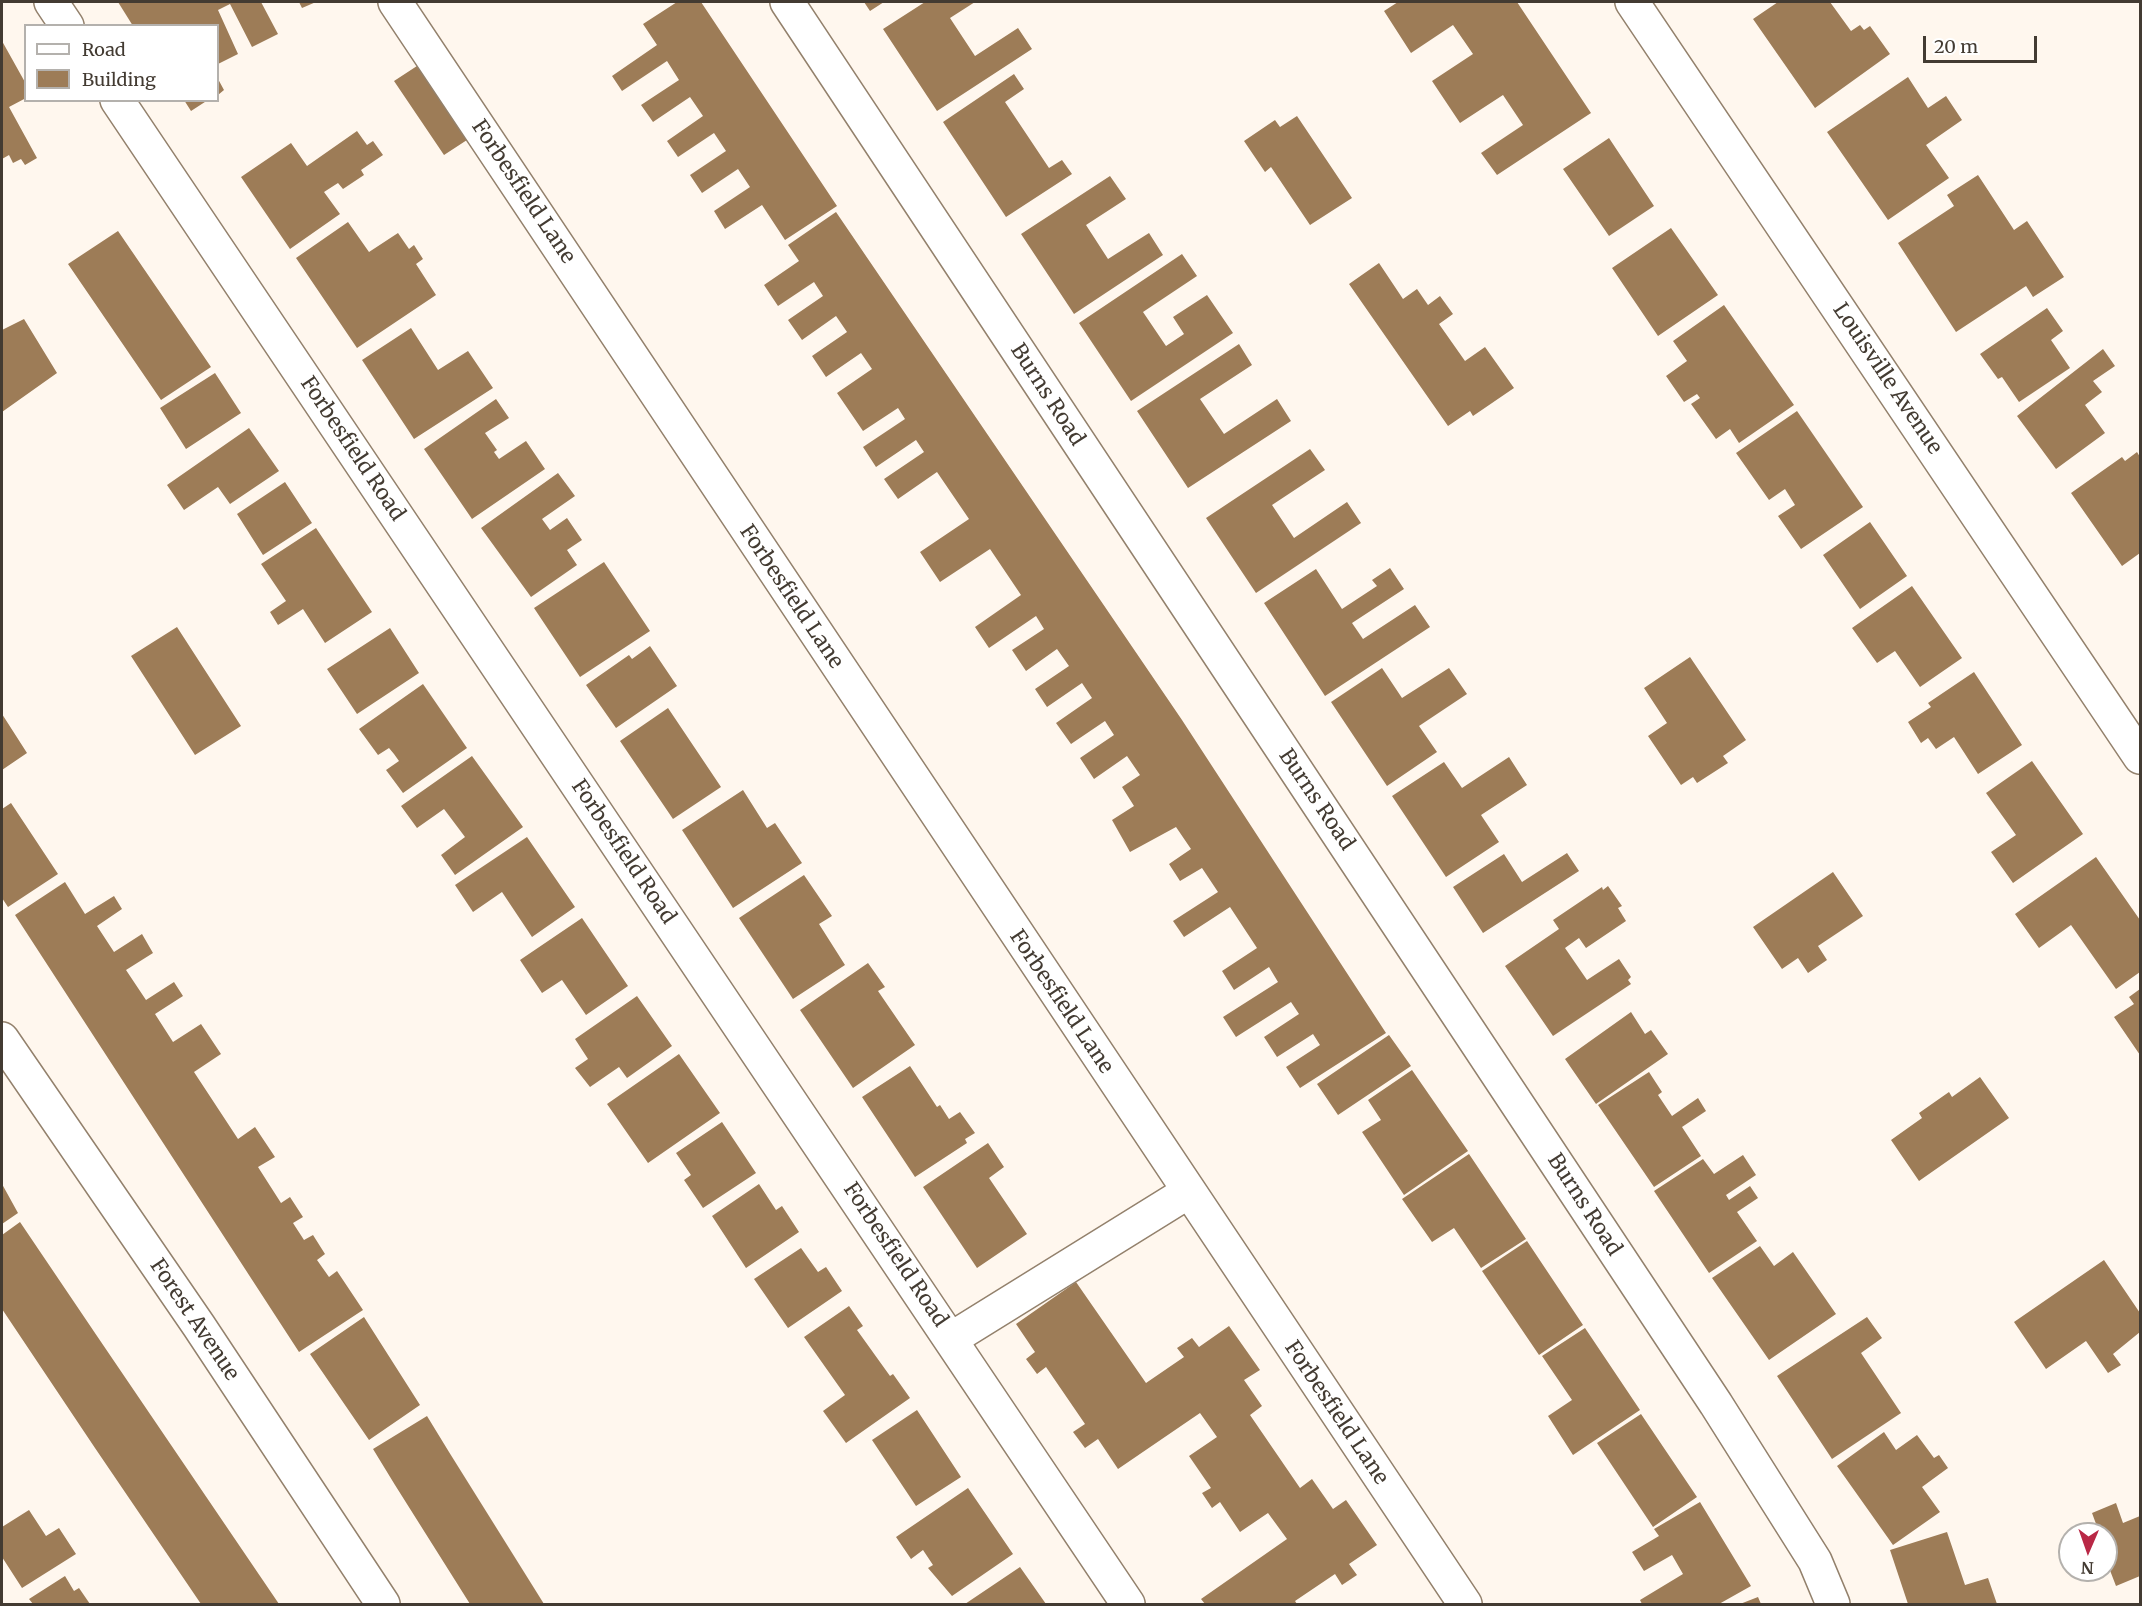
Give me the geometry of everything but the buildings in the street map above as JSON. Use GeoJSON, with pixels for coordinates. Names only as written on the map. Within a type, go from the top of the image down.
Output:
{"type":"FeatureCollection","features":[{"type":"Feature","properties":{"kind":"street"},"geometry":{"type":"LineString","coordinates":[[51,2],[66,24]]}},
{"type":"Feature","properties":{"kind":"street","name":"Forbesfield Lane"},"geometry":{"type":"LineString","coordinates":[[395,2],[1465,1605]]}},
{"type":"Feature","properties":{"kind":"street","name":"Burns Road"},"geometry":{"type":"LineString","coordinates":[[787,2],[1716,1404],[1815,1561],[1833,1605]]}},
{"type":"Feature","properties":{"kind":"street","name":"Louisville Avenue"},"geometry":{"type":"LineString","coordinates":[[1632,2],[2140,757]]}},
{"type":"Feature","properties":{"kind":"street","name":"Forbesfield Road"},"geometry":{"type":"LineString","coordinates":[[118,102],[1128,1605]]}},
{"type":"Feature","properties":{"kind":"street","name":"Forest Avenue"},"geometry":{"type":"LineString","coordinates":[[2,1039],[192,1316],[383,1605]]}},
{"type":"Feature","properties":{"kind":"street"},"geometry":{"type":"LineString","coordinates":[[951,1339],[1188,1192]]}}]}
